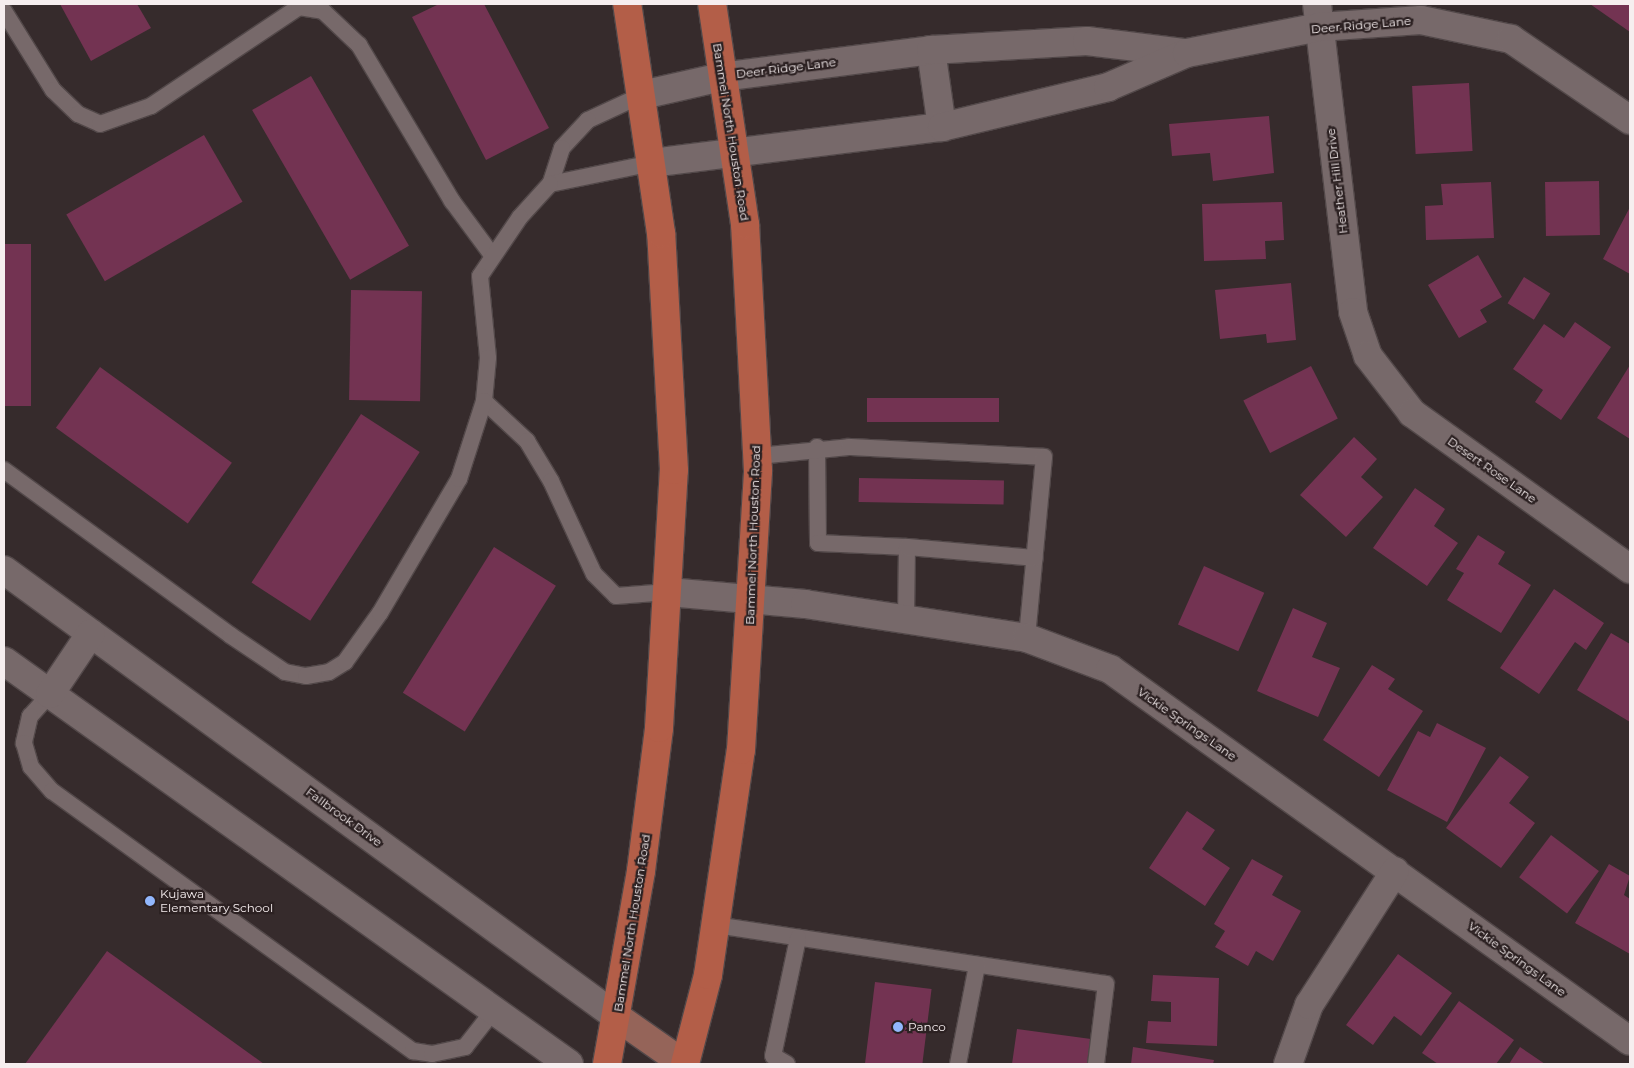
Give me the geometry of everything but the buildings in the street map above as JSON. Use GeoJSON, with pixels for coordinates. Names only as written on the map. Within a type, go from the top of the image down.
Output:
{"type":"FeatureCollection","features":[{"type":"Feature","properties":{"kind":"main road","name":"Bammel North Houston Road"},"geometry":{"type":"LineString","coordinates":[[607,1064],[617,1017],[657,738],[668,592],[674,470],[672,364],[652,163],[628,4]]}},
{"type":"Feature","properties":{"kind":"main road","name":"Bammel North Houston Road"},"geometry":{"type":"LineString","coordinates":[[685,1064],[716,925],[743,736],[758,456],[746,234],[721,77],[712,4]]}},
{"type":"Feature","properties":{"kind":"main road","name":"Fallbrook Drive"},"geometry":{"type":"LineString","coordinates":[[617,1017],[685,1064]]}},
{"type":"Feature","properties":{"kind":"street","name":"Deer Ridge Lane"},"geometry":{"type":"LineString","coordinates":[[652,163],[942,127],[1108,87],[1187,53],[1318,15],[1421,20],[1511,39],[1630,120]]}},
{"type":"Feature","properties":{"kind":"street","name":"Heather Hill Drive"},"geometry":{"type":"LineString","coordinates":[[1318,15],[1353,312],[1368,356]]}},
{"type":"Feature","properties":{"kind":"street","name":"Deer Ridge Lane"},"geometry":{"type":"LineString","coordinates":[[642,94],[721,77],[931,50],[1087,41],[1187,53]]}},
{"type":"Feature","properties":{"kind":"street"},"geometry":{"type":"LineString","coordinates":[[931,50],[942,127]]}},
{"type":"Feature","properties":{"kind":"street","name":"Desert Rose Lane"},"geometry":{"type":"LineString","coordinates":[[1368,356],[1412,413],[1630,569]]}},
{"type":"Feature","properties":{"kind":"street","name":"Fallbrook Drive"},"geometry":{"type":"LineString","coordinates":[[4,570],[617,1017]]}},
{"type":"Feature","properties":{"kind":"street","name":"Vickie Springs Lane"},"geometry":{"type":"LineString","coordinates":[[668,592],[751,599],[1027,638],[1110,669],[1630,1041]]}},
{"type":"Feature","properties":{"kind":"street"},"geometry":{"type":"LineString","coordinates":[[50,694],[91,633]]}},
{"type":"Feature","properties":{"kind":"street"},"geometry":{"type":"LineString","coordinates":[[4,661],[569,1064]]}},
{"type":"Feature","properties":{"kind":"street"},"geometry":{"type":"LineString","coordinates":[[1288,1064],[1309,1005],[1394,871]]}},
{"type":"Feature","properties":{"kind":"lane"},"geometry":{"type":"LineString","coordinates":[[4,11],[53,90],[78,114],[100,124],[151,106],[299,7],[323,11],[359,44],[452,201],[492,255]]}},
{"type":"Feature","properties":{"kind":"lane"},"geometry":{"type":"LineString","coordinates":[[4,470],[285,672],[306,676],[329,672],[345,662],[380,613],[459,479],[484,401],[488,358],[480,276],[492,255],[550,184],[562,148],[588,120],[642,94]]}},
{"type":"Feature","properties":{"kind":"lane"},"geometry":{"type":"LineString","coordinates":[[550,184],[652,163]]}},
{"type":"Feature","properties":{"kind":"lane"},"geometry":{"type":"LineString","coordinates":[[484,401],[527,442],[551,481],[594,574],[616,596],[668,592]]}},
{"type":"Feature","properties":{"kind":"lane"},"geometry":{"type":"LineString","coordinates":[[758,456],[817,447],[1044,457],[1027,638]]}},
{"type":"Feature","properties":{"kind":"lane"},"geometry":{"type":"LineString","coordinates":[[817,447],[818,543],[907,547],[1035,558]]}},
{"type":"Feature","properties":{"kind":"lane"},"geometry":{"type":"LineString","coordinates":[[906,620],[907,547]]}},
{"type":"Feature","properties":{"kind":"lane"},"geometry":{"type":"LineString","coordinates":[[50,694],[30,716],[24,743],[31,767],[52,791],[413,1051],[432,1054],[465,1046],[494,1010]]}},
{"type":"Feature","properties":{"kind":"lane"},"geometry":{"type":"LineString","coordinates":[[716,925],[1106,984],[1096,1064]]}},
{"type":"Feature","properties":{"kind":"lane"},"geometry":{"type":"LineString","coordinates":[[787,1064],[773,1056],[798,938]]}},
{"type":"Feature","properties":{"kind":"lane"},"geometry":{"type":"LineString","coordinates":[[958,1064],[977,965]]}},
{"type":"Feature","properties":{"kind":"place","name":"Kujawa Elementary School"},"geometry":{"type":"Point","coordinates":[150,901]}},
{"type":"Feature","properties":{"kind":"place","name":"Panco"},"geometry":{"type":"Point","coordinates":[898,1027]}}]}
